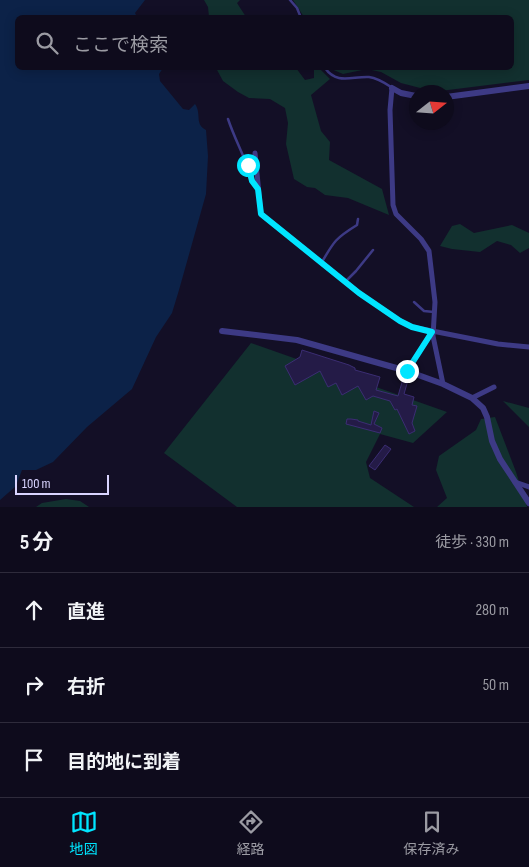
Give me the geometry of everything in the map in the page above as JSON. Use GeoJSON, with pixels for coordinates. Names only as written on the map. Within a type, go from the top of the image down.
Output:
{"type":"FeatureCollection","features":[{"type":"Feature","properties":{"kind":"street"},"geometry":{"type":"LineString","coordinates":[[454,96],[529,86]]}},
{"type":"Feature","properties":{"kind":"street"},"geometry":{"type":"LineString","coordinates":[[409,95],[392,88],[390,110],[393,205],[396,214],[422,239],[429,251],[435,312],[432,332],[443,384]]}},
{"type":"Feature","properties":{"kind":"street"},"geometry":{"type":"LineString","coordinates":[[255,152],[261,214],[345,282],[400,321],[412,327],[498,344],[529,347]]}},
{"type":"Feature","properties":{"kind":"street"},"geometry":{"type":"LineString","coordinates":[[222,331],[297,340],[407,371],[443,384],[472,398],[483,408],[495,450],[529,503]]}},
{"type":"Feature","properties":{"kind":"street"},"geometry":{"type":"LineString","coordinates":[[407,371],[432,332]]}},
{"type":"Feature","properties":{"kind":"street"},"geometry":{"type":"LineString","coordinates":[[472,398],[494,387]]}},
{"type":"Feature","properties":{"kind":"street"},"geometry":{"type":"LineString","coordinates":[[515,482],[529,487]]}},
{"type":"Feature","properties":{"kind":"lane"},"geometry":{"type":"LineString","coordinates":[[290,0],[300,15]]}},
{"type":"Feature","properties":{"kind":"lane"},"geometry":{"type":"LineString","coordinates":[[327,70],[332,76],[339,79],[376,78],[392,88]]}},
{"type":"Feature","properties":{"kind":"lane"},"geometry":{"type":"LineString","coordinates":[[228,118],[236,142],[248,165],[252,181],[258,189]]}},
{"type":"Feature","properties":{"kind":"lane"},"geometry":{"type":"LineString","coordinates":[[321,263],[333,242],[357,225],[358,218]]}},
{"type":"Feature","properties":{"kind":"lane"},"geometry":{"type":"LineString","coordinates":[[345,282],[373,250]]}},
{"type":"Feature","properties":{"kind":"lane"},"geometry":{"type":"LineString","coordinates":[[414,302],[424,311],[435,312]]}},
{"type":"Feature","properties":{"kind":"green space"},"geometry":{"type":"Polygon","coordinates":[[[204,0],[240,0],[237,3],[245,15],[209,15],[208,7],[204,0]]]}},
{"type":"Feature","properties":{"kind":"green space"},"geometry":{"type":"Polygon","coordinates":[[[293,0],[529,0],[529,80],[454,89],[454,85],[409,85],[381,72],[372,70],[514,70],[514,15],[303,15],[293,0]]]}},
{"type":"Feature","properties":{"kind":"green space"},"geometry":{"type":"Polygon","coordinates":[[[217,70],[298,70],[305,80],[314,78],[314,70],[321,70],[330,79],[311,95],[321,131],[330,142],[329,160],[382,189],[389,215],[348,198],[325,195],[315,188],[307,187],[294,179],[286,144],[288,123],[285,108],[270,99],[249,98],[223,81],[217,70]]]}},
{"type":"Feature","properties":{"kind":"green space"},"geometry":{"type":"Polygon","coordinates":[[[334,70],[362,70],[343,74],[334,70]]]}},
{"type":"Feature","properties":{"kind":"green space"},"geometry":{"type":"Polygon","coordinates":[[[460,224],[474,233],[512,225],[529,233],[529,248],[520,253],[511,245],[497,241],[480,252],[440,246],[452,226],[460,224]]]}},
{"type":"Feature","properties":{"kind":"green space"},"geometry":{"type":"Polygon","coordinates":[[[251,343],[447,412],[413,443],[380,434],[366,462],[370,478],[414,507],[237,507],[164,453],[251,343]]]}},
{"type":"Feature","properties":{"kind":"green space"},"geometry":{"type":"Polygon","coordinates":[[[503,401],[529,408],[529,427],[503,401]]]}},
{"type":"Feature","properties":{"kind":"green space"},"geometry":{"type":"Polygon","coordinates":[[[495,417],[527,507],[437,507],[447,498],[436,470],[439,456],[476,430],[481,419],[495,417]]]}},
{"type":"Feature","properties":{"kind":"green space"},"geometry":{"type":"Polygon","coordinates":[[[66,499],[80,501],[89,507],[36,507],[42,503],[66,499]]]}},
{"type":"Feature","properties":{"kind":"water"},"geometry":{"type":"Polygon","coordinates":[[[0,0],[145,0],[135,13],[136,15],[15,15],[15,70],[162,70],[159,74],[160,81],[183,109],[189,110],[195,104],[200,125],[206,130],[208,156],[206,194],[172,313],[156,337],[132,389],[87,427],[53,462],[36,470],[22,470],[16,486],[0,500],[0,0]]]}},
{"type":"Feature","properties":{"kind":"building"},"geometry":{"type":"Polygon","coordinates":[[[302,350],[349,365],[355,368],[355,370],[380,377],[376,390],[398,396],[403,379],[408,380],[404,394],[414,397],[412,405],[417,406],[412,423],[415,431],[409,434],[397,409],[395,410],[390,401],[373,396],[366,400],[358,386],[342,395],[336,383],[328,387],[320,371],[295,385],[285,366],[300,357],[302,350]]]}},
{"type":"Feature","properties":{"kind":"building"},"geometry":{"type":"Polygon","coordinates":[[[374,411],[379,413],[374,424],[382,428],[380,433],[346,424],[347,419],[351,419],[371,425],[374,411]]]}},
{"type":"Feature","properties":{"kind":"building"},"geometry":{"type":"Polygon","coordinates":[[[385,445],[391,449],[375,470],[369,466],[385,445]]]}},
{"type":"Feature","properties":{"kind":"route"},"geometry":{"type":"LineString","coordinates":[[248,165],[252,181],[258,189],[261,214],[359,293],[400,321],[412,327],[432,332],[407,371]]}}]}
